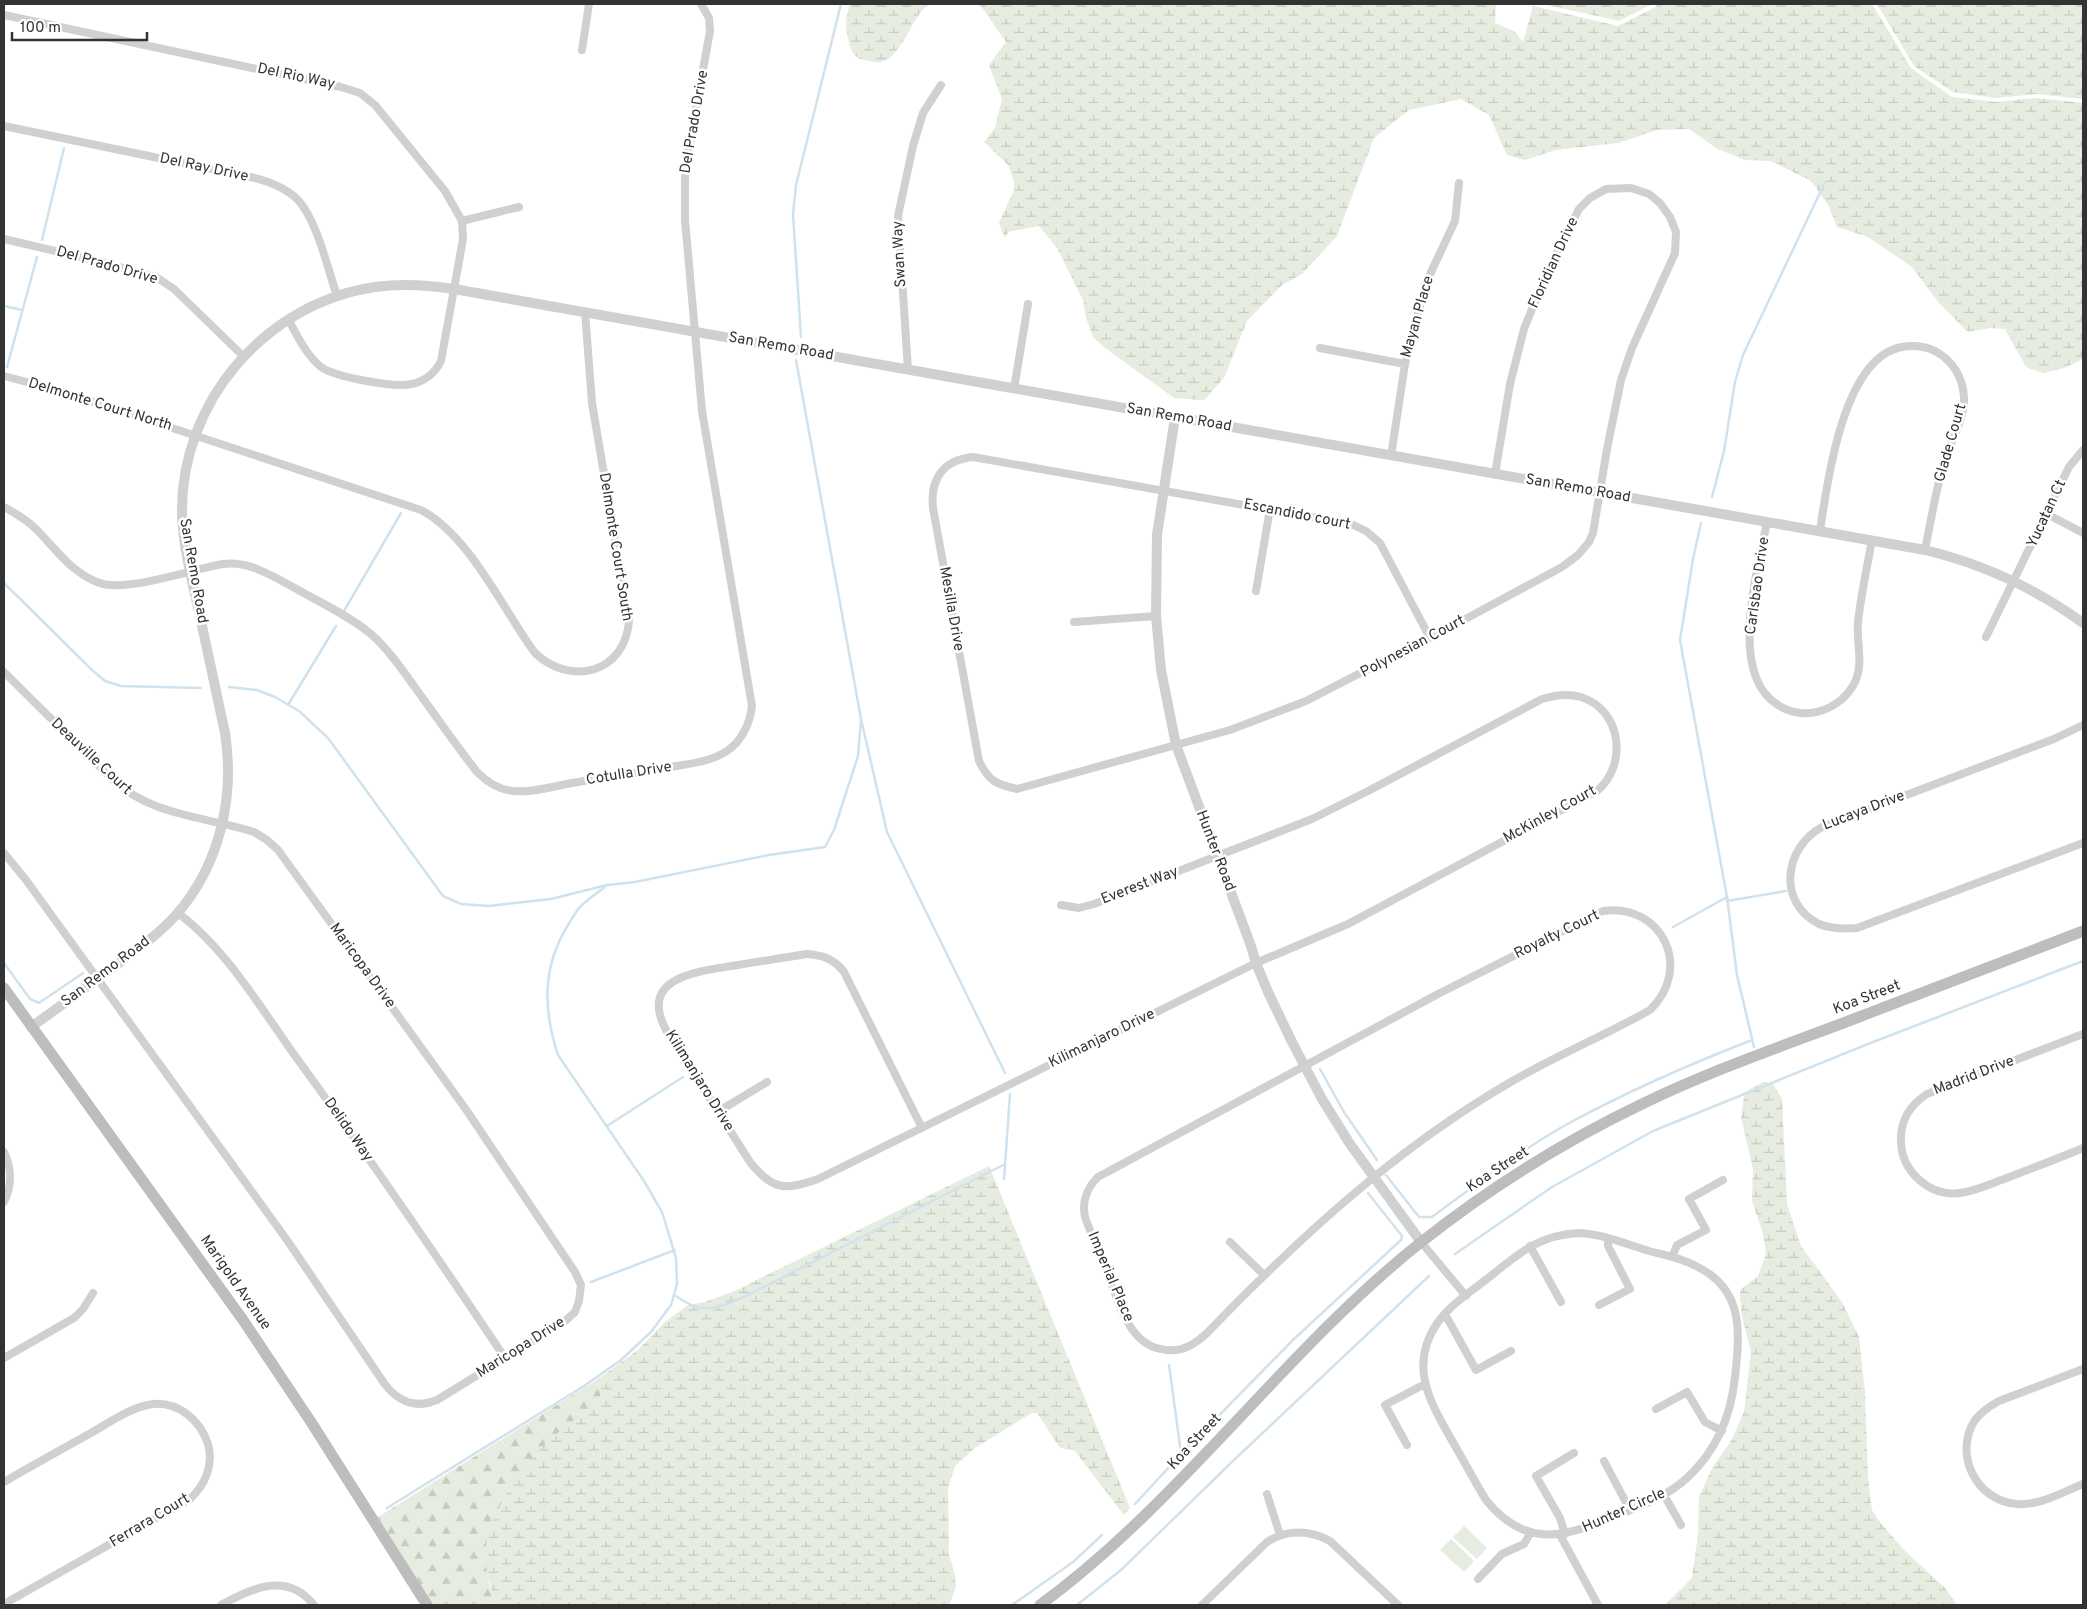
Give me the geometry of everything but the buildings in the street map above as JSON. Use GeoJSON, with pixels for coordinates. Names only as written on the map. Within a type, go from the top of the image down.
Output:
{"type":"FeatureCollection","features":[{"type":"Feature","properties":{"kind":"main road","name":"Koa Street"},"geometry":{"type":"LineString","coordinates":[[1040,1605],[1076,1578],[1153,1508],[1316,1337],[1364,1290],[1421,1242],[1522,1171],[1593,1129],[1640,1105],[1734,1065],[2083,931]]}},
{"type":"Feature","properties":{"kind":"main road","name":"Marigold Avenue"},"geometry":{"type":"LineString","coordinates":[[4,988],[270,1359],[351,1483],[427,1605]]}},
{"type":"Feature","properties":{"kind":"street"},"geometry":{"type":"LineString","coordinates":[[582,50],[589,4]]}},
{"type":"Feature","properties":{"kind":"street","name":"Del Prado Drive"},"geometry":{"type":"LineString","coordinates":[[694,332],[685,220],[685,180],[687,158],[710,31],[709,18],[701,4]]}},
{"type":"Feature","properties":{"kind":"street","name":"Del Rio Way"},"geometry":{"type":"LineString","coordinates":[[4,15],[332,85],[360,93],[375,105],[445,191],[462,221]]}},
{"type":"Feature","properties":{"kind":"street","name":"Swan Way"},"geometry":{"type":"LineString","coordinates":[[908,370],[898,216],[913,146],[923,114],[941,86]]}},
{"type":"Feature","properties":{"kind":"street","name":"Del Ray Drive"},"geometry":{"type":"LineString","coordinates":[[4,126],[250,177],[282,188],[298,200],[307,212],[337,296]]}},
{"type":"Feature","properties":{"kind":"street","name":"Mayan Place"},"geometry":{"type":"LineString","coordinates":[[1391,456],[1405,364],[1426,283],[1455,221],[1459,183]]}},
{"type":"Feature","properties":{"kind":"street","name":"Floridian Drive"},"geometry":{"type":"LineString","coordinates":[[1495,474],[1510,384],[1524,329],[1569,227],[1584,203],[1606,189],[1631,188],[1649,194],[1666,209],[1676,232],[1676,246],[1673,260],[1632,348],[1620,380],[1600,493]]}},
{"type":"Feature","properties":{"kind":"street"},"geometry":{"type":"LineString","coordinates":[[288,320],[310,355],[328,371],[340,376],[399,385],[411,384],[426,378],[439,365],[444,352],[463,239],[462,221],[519,206]]}},
{"type":"Feature","properties":{"kind":"street","name":"Del Prado Drive"},"geometry":{"type":"LineString","coordinates":[[4,239],[98,261],[156,278],[174,289],[244,356]]}},
{"type":"Feature","properties":{"kind":"street","name":"San Remo Road"},"geometry":{"type":"LineString","coordinates":[[31,1027],[158,933],[178,913],[210,862],[223,824],[227,806],[229,758],[184,536],[182,497],[186,470],[200,421],[217,391],[244,356],[263,338],[288,320],[316,304],[337,296],[374,287],[424,285],[454,289],[1925,550],[1973,563],[2014,581],[2065,610],[2083,623]]}},
{"type":"Feature","properties":{"kind":"street"},"geometry":{"type":"LineString","coordinates":[[1014,389],[1028,304]]}},
{"type":"Feature","properties":{"kind":"street","name":"Delmonte Court South"},"geometry":{"type":"LineString","coordinates":[[195,435],[385,497],[432,516],[461,543],[529,645],[542,660],[565,672],[593,670],[611,660],[621,648],[626,636],[629,616],[594,411],[584,312]]}},
{"type":"Feature","properties":{"kind":"street","name":"Cotulla Drive"},"geometry":{"type":"LineString","coordinates":[[190,570],[233,564],[252,566],[362,627],[378,640],[396,662],[477,772],[498,787],[513,791],[530,790],[683,765],[714,758],[726,752],[740,738],[750,719],[752,697],[702,411],[694,332]]}},
{"type":"Feature","properties":{"kind":"street","name":"Glade Court"},"geometry":{"type":"LineString","coordinates":[[1820,531],[1837,441],[1860,381],[1870,365],[1888,351],[1904,346],[1920,346],[1936,352],[1949,362],[1961,381],[1964,396],[1964,410],[1941,474],[1925,550]]}},
{"type":"Feature","properties":{"kind":"street"},"geometry":{"type":"LineString","coordinates":[[1320,348],[1405,364]]}},
{"type":"Feature","properties":{"kind":"street","name":"Delmonte Court North"},"geometry":{"type":"LineString","coordinates":[[4,376],[57,390],[195,435]]}},
{"type":"Feature","properties":{"kind":"street","name":"Hunter Road"},"geometry":{"type":"LineString","coordinates":[[1175,417],[1157,535],[1156,616],[1165,695],[1176,745],[1256,963],[1304,1067],[1337,1125],[1421,1242]]}},
{"type":"Feature","properties":{"kind":"street","name":"Yucatan Ct"},"geometry":{"type":"LineString","coordinates":[[1986,637],[2069,467],[2083,450]]}},
{"type":"Feature","properties":{"kind":"street","name":"Mesilla Drive"},"geometry":{"type":"LineString","coordinates":[[1163,490],[973,457],[958,460],[945,468],[934,484],[932,498],[973,735],[979,761],[986,776],[998,785],[1017,789],[1176,745]]}},
{"type":"Feature","properties":{"kind":"street","name":"Escandido court"},"geometry":{"type":"LineString","coordinates":[[1163,490],[1333,520],[1359,527],[1370,534],[1384,550],[1430,638]]}},
{"type":"Feature","properties":{"kind":"street","name":"Polynesian Court"},"geometry":{"type":"LineString","coordinates":[[1176,745],[1230,730],[1306,701],[1430,638],[1562,567],[1578,555],[1593,533],[1600,493]]}},
{"type":"Feature","properties":{"kind":"street"},"geometry":{"type":"LineString","coordinates":[[4,507],[23,518],[78,572],[98,583],[112,586],[130,585],[190,570]]}},
{"type":"Feature","properties":{"kind":"street"},"geometry":{"type":"LineString","coordinates":[[1256,591],[1270,509]]}},
{"type":"Feature","properties":{"kind":"street"},"geometry":{"type":"LineString","coordinates":[[2047,514],[2083,533]]}},
{"type":"Feature","properties":{"kind":"street","name":"Carlsbao Drive"},"geometry":{"type":"LineString","coordinates":[[1767,522],[1752,603],[1750,631],[1754,673],[1762,690],[1775,704],[1793,712],[1804,714],[1826,709],[1844,698],[1856,681],[1859,662],[1858,622],[1872,540]]}},
{"type":"Feature","properties":{"kind":"street"},"geometry":{"type":"LineString","coordinates":[[1074,622],[1156,616]]}},
{"type":"Feature","properties":{"kind":"street","name":"Deauville Court"},"geometry":{"type":"LineString","coordinates":[[4,672],[129,793],[153,806],[223,824]]}},
{"type":"Feature","properties":{"kind":"street","name":"McKinley Court"},"geometry":{"type":"LineString","coordinates":[[1217,856],[1320,814],[1542,699],[1571,695],[1589,700],[1603,711],[1614,730],[1618,747],[1616,762],[1606,782],[1597,792],[1348,924],[1256,963]]}},
{"type":"Feature","properties":{"kind":"street","name":"Lucaya Drive"},"geometry":{"type":"LineString","coordinates":[[2083,725],[2054,739],[1822,826],[1809,835],[1796,852],[1790,872],[1790,884],[1794,896],[1803,910],[1817,923],[1839,929],[1857,928],[2083,843]]}},
{"type":"Feature","properties":{"kind":"street","name":"Maricopa Drive"},"geometry":{"type":"LineString","coordinates":[[97,979],[287,1240],[384,1384],[396,1397],[416,1405],[432,1402],[564,1322],[575,1312],[581,1295],[581,1285],[575,1272],[465,1108],[278,850],[254,832],[223,824]]}},
{"type":"Feature","properties":{"kind":"street"},"geometry":{"type":"LineString","coordinates":[[4,854],[97,979]]}},
{"type":"Feature","properties":{"kind":"street","name":"Everest Way"},"geometry":{"type":"LineString","coordinates":[[1061,905],[1079,908],[1094,904],[1217,856]]}},
{"type":"Feature","properties":{"kind":"street","name":"Royalty Court"},"geometry":{"type":"LineString","coordinates":[[1304,1067],[1438,994],[1596,914],[1617,910],[1640,916],[1654,926],[1665,941],[1670,957],[1670,977],[1663,995],[1650,1010],[1508,1084],[1435,1131],[1373,1176]]}},
{"type":"Feature","properties":{"kind":"street","name":"Delido Way"},"geometry":{"type":"LineString","coordinates":[[178,913],[211,942],[265,1014],[345,1124],[505,1358]]}},
{"type":"Feature","properties":{"kind":"street","name":"Kilimanjaro Drive"},"geometry":{"type":"LineString","coordinates":[[922,1128],[844,972],[834,961],[817,954],[806,954],[696,972],[679,977],[664,990],[659,1003],[661,1020],[750,1162],[760,1174],[773,1184],[790,1188],[818,1179],[922,1128],[1256,963]]}},
{"type":"Feature","properties":{"kind":"street","name":"Madrid Drive"},"geometry":{"type":"LineString","coordinates":[[2083,1034],[1927,1094],[1914,1103],[1908,1113],[1902,1126],[1901,1138],[1904,1156],[1910,1170],[1917,1179],[1936,1191],[1952,1194],[1983,1186],[2083,1148]]}},
{"type":"Feature","properties":{"kind":"street","name":"Imperial Place"},"geometry":{"type":"LineString","coordinates":[[1304,1067],[1105,1173],[1093,1183],[1084,1201],[1088,1226],[1130,1326],[1140,1339],[1152,1347],[1177,1350],[1198,1341],[1291,1248],[1373,1176]]}},
{"type":"Feature","properties":{"kind":"street"},"geometry":{"type":"LineString","coordinates":[[719,1111],[767,1082]]}},
{"type":"Feature","properties":{"kind":"street"},"geometry":{"type":"LineString","coordinates":[[4,1152],[8,1161],[10,1178],[4,1202]]}},
{"type":"Feature","properties":{"kind":"street"},"geometry":{"type":"LineString","coordinates":[[1672,1257],[1677,1245],[1706,1230],[1689,1199],[1723,1180]]}},
{"type":"Feature","properties":{"kind":"street","name":"Hunter Circle"},"geometry":{"type":"LineString","coordinates":[[1588,1233],[1672,1257],[1694,1265],[1715,1279],[1730,1298],[1737,1315],[1739,1335],[1734,1390],[1730,1411],[1722,1431],[1709,1453],[1680,1484],[1664,1495],[1585,1529],[1563,1534],[1531,1532],[1509,1522],[1497,1513],[1486,1500],[1434,1409],[1425,1384],[1424,1367],[1427,1346],[1434,1329],[1445,1314],[1466,1296],[1530,1246],[1546,1238],[1563,1234],[1588,1233]]}},
{"type":"Feature","properties":{"kind":"street"},"geometry":{"type":"LineString","coordinates":[[1599,1304],[1630,1289],[1608,1246],[1608,1238]]}},
{"type":"Feature","properties":{"kind":"street"},"geometry":{"type":"LineString","coordinates":[[1230,1242],[1264,1275]]}},
{"type":"Feature","properties":{"kind":"street"},"geometry":{"type":"LineString","coordinates":[[1421,1242],[1466,1296]]}},
{"type":"Feature","properties":{"kind":"street"},"geometry":{"type":"LineString","coordinates":[[1530,1246],[1561,1302]]}},
{"type":"Feature","properties":{"kind":"street"},"geometry":{"type":"LineString","coordinates":[[4,1358],[74,1318],[83,1309],[93,1293]]}},
{"type":"Feature","properties":{"kind":"street"},"geometry":{"type":"LineString","coordinates":[[1445,1314],[1476,1370],[1511,1351]]}},
{"type":"Feature","properties":{"kind":"street"},"geometry":{"type":"LineString","coordinates":[[2083,1369],[1999,1401],[1987,1409],[1972,1426],[1967,1454],[1971,1472],[1979,1484],[1990,1495],[2008,1503],[2023,1504],[2040,1501],[2083,1484]]}},
{"type":"Feature","properties":{"kind":"street"},"geometry":{"type":"LineString","coordinates":[[1407,1445],[1385,1405],[1425,1384]]}},
{"type":"Feature","properties":{"kind":"street"},"geometry":{"type":"LineString","coordinates":[[1656,1409],[1687,1392],[1704,1422],[1722,1431]]}},
{"type":"Feature","properties":{"kind":"street","name":"Ferrara Court"},"geometry":{"type":"LineString","coordinates":[[4,1482],[129,1412],[154,1404],[176,1408],[193,1419],[202,1431],[210,1454],[209,1470],[206,1478],[190,1499],[4,1604]]}},
{"type":"Feature","properties":{"kind":"street"},"geometry":{"type":"LineString","coordinates":[[1574,1453],[1536,1476],[1560,1518],[1563,1534],[1598,1605]]}},
{"type":"Feature","properties":{"kind":"street"},"geometry":{"type":"LineString","coordinates":[[1604,1461],[1630,1510]]}},
{"type":"Feature","properties":{"kind":"street"},"geometry":{"type":"LineString","coordinates":[[1267,1494],[1280,1535]]}},
{"type":"Feature","properties":{"kind":"street"},"geometry":{"type":"LineString","coordinates":[[1664,1495],[1681,1525]]}},
{"type":"Feature","properties":{"kind":"street"},"geometry":{"type":"LineString","coordinates":[[1478,1579],[1502,1554],[1524,1544],[1531,1532]]}},
{"type":"Feature","properties":{"kind":"street"},"geometry":{"type":"LineString","coordinates":[[1202,1605],[1261,1547],[1280,1535],[1289,1533],[1308,1533],[1330,1541],[1398,1605]]}},
{"type":"Feature","properties":{"kind":"street"},"geometry":{"type":"LineString","coordinates":[[221,1605],[252,1589],[276,1585],[299,1592],[314,1605]]}},
{"type":"Feature","properties":{"kind":"green space"},"geometry":{"type":"Polygon","coordinates":[[[850,4],[930,4],[918,16],[896,52],[889,58],[878,62],[862,60],[851,50],[846,25],[850,4]]]}},
{"type":"Feature","properties":{"kind":"green space"},"geometry":{"type":"Polygon","coordinates":[[[974,4],[1496,4],[1495,23],[1514,31],[1523,42],[1533,6],[1618,26],[1656,7],[1657,4],[1872,4],[1911,68],[1952,97],[1996,102],[2037,98],[2083,103],[2083,359],[2064,368],[2043,373],[2026,367],[2005,329],[1990,328],[1968,332],[1939,303],[1912,267],[1868,237],[1837,227],[1829,206],[1811,181],[1771,161],[1744,160],[1716,148],[1689,129],[1657,130],[1618,143],[1556,150],[1525,160],[1507,155],[1489,115],[1461,99],[1409,110],[1374,138],[1337,236],[1302,274],[1282,285],[1247,321],[1224,378],[1204,400],[1174,398],[1093,337],[1086,318],[1083,300],[1057,248],[1039,226],[1008,232],[1005,238],[999,223],[1014,190],[1014,181],[1008,165],[984,142],[995,128],[1002,99],[989,65],[1006,42],[981,6],[974,4]]]}},
{"type":"Feature","properties":{"kind":"green space"},"geometry":{"type":"Polygon","coordinates":[[[1543,4],[1652,4],[1619,21],[1543,4]]]}},
{"type":"Feature","properties":{"kind":"green space"},"geometry":{"type":"Polygon","coordinates":[[[1877,4],[2083,4],[2083,99],[2036,94],[1996,98],[1953,92],[1914,66],[1877,4]]]}},
{"type":"Feature","properties":{"kind":"green space"},"geometry":{"type":"Polygon","coordinates":[[[1763,1082],[1773,1084],[1782,1099],[1787,1204],[1801,1246],[1842,1302],[1859,1337],[1865,1392],[1868,1479],[1872,1510],[1905,1551],[1945,1588],[1957,1605],[1665,1605],[1692,1578],[1698,1534],[1699,1497],[1712,1468],[1731,1441],[1744,1412],[1751,1352],[1741,1312],[1740,1290],[1758,1276],[1766,1254],[1763,1233],[1752,1201],[1753,1169],[1741,1117],[1744,1097],[1750,1089],[1763,1082]]]}},
{"type":"Feature","properties":{"kind":"green space"},"geometry":{"type":"Polygon","coordinates":[[[989,1166],[1130,1508],[1124,1515],[1074,1450],[1060,1448],[1037,1413],[1032,1413],[975,1448],[955,1466],[948,1488],[949,1554],[955,1575],[956,1587],[949,1605],[496,1605],[489,1583],[485,1560],[486,1545],[493,1520],[507,1492],[533,1455],[601,1398],[598,1379],[638,1350],[665,1322],[688,1305],[705,1302],[737,1290],[989,1166]]]}},
{"type":"Feature","properties":{"kind":"green space"},"geometry":{"type":"Polygon","coordinates":[[[598,1379],[601,1398],[580,1417],[488,1581],[496,1605],[432,1605],[378,1517],[598,1379]]]}},
{"type":"Feature","properties":{"kind":"green space"},"geometry":{"type":"Polygon","coordinates":[[[1464,1526],[1487,1548],[1477,1559],[1453,1537],[1464,1526]]]}},
{"type":"Feature","properties":{"kind":"green space"},"geometry":{"type":"Polygon","coordinates":[[[1451,1539],[1474,1561],[1464,1572],[1440,1550],[1451,1539]]]}},
{"type":"Feature","properties":{"kind":"waterway"},"geometry":{"type":"LineString","coordinates":[[801,337],[793,214],[796,185],[841,4]]}},
{"type":"Feature","properties":{"kind":"waterway"},"geometry":{"type":"LineString","coordinates":[[42,240],[64,148]]}},
{"type":"Feature","properties":{"kind":"waterway"},"geometry":{"type":"LineString","coordinates":[[1712,497],[1724,451],[1735,382],[1743,355],[1825,182]]}},
{"type":"Feature","properties":{"kind":"waterway"},"geometry":{"type":"LineString","coordinates":[[7,367],[37,257]]}},
{"type":"Feature","properties":{"kind":"waterway"},"geometry":{"type":"LineString","coordinates":[[4,306],[22,310]]}},
{"type":"Feature","properties":{"kind":"waterway"},"geometry":{"type":"LineString","coordinates":[[796,360],[861,719],[887,832],[1005,1073]]}},
{"type":"Feature","properties":{"kind":"waterway"},"geometry":{"type":"LineString","coordinates":[[344,611],[401,513]]}},
{"type":"Feature","properties":{"kind":"waterway"},"geometry":{"type":"LineString","coordinates":[[1701,523],[1693,559],[1680,640],[1727,897],[1737,975],[1754,1047]]}},
{"type":"Feature","properties":{"kind":"waterway"},"geometry":{"type":"LineString","coordinates":[[4,583],[105,681],[121,686],[201,688]]}},
{"type":"Feature","properties":{"kind":"waterway"},"geometry":{"type":"LineString","coordinates":[[288,705],[336,626]]}},
{"type":"Feature","properties":{"kind":"waterway"},"geometry":{"type":"LineString","coordinates":[[229,687],[257,690],[275,697],[299,711],[328,738],[443,896],[461,904],[489,906],[551,899],[607,885],[635,882],[769,855],[825,847],[834,830],[858,756],[861,719]]}},
{"type":"Feature","properties":{"kind":"waterway"},"geometry":{"type":"LineString","coordinates":[[387,1508],[584,1386],[621,1360],[651,1332],[671,1305],[677,1284],[676,1258],[662,1212],[644,1181],[558,1055],[550,1021],[548,1005],[549,972],[559,941],[579,908],[605,887]]}},
{"type":"Feature","properties":{"kind":"waterway"},"geometry":{"type":"LineString","coordinates":[[1727,901],[1786,891]]}},
{"type":"Feature","properties":{"kind":"waterway"},"geometry":{"type":"LineString","coordinates":[[1673,927],[1727,897]]}},
{"type":"Feature","properties":{"kind":"waterway"},"geometry":{"type":"LineString","coordinates":[[1455,1254],[1552,1187],[1653,1131],[1868,1044],[2083,961]]}},
{"type":"Feature","properties":{"kind":"waterway"},"geometry":{"type":"LineString","coordinates":[[4,963],[30,999],[39,1003],[83,973]]}},
{"type":"Feature","properties":{"kind":"waterway"},"geometry":{"type":"LineString","coordinates":[[1386,1175],[1419,1217],[1432,1217],[1517,1155],[1571,1122],[1660,1078],[1752,1040]]}},
{"type":"Feature","properties":{"kind":"waterway"},"geometry":{"type":"LineString","coordinates":[[1320,1069],[1344,1112],[1377,1160]]}},
{"type":"Feature","properties":{"kind":"waterway"},"geometry":{"type":"LineString","coordinates":[[607,1126],[683,1077]]}},
{"type":"Feature","properties":{"kind":"waterway"},"geometry":{"type":"LineString","coordinates":[[1004,1179],[1010,1094]]}},
{"type":"Feature","properties":{"kind":"waterway"},"geometry":{"type":"LineString","coordinates":[[674,1295],[691,1305],[702,1308],[717,1307],[732,1302],[1005,1164]]}},
{"type":"Feature","properties":{"kind":"waterway"},"geometry":{"type":"LineString","coordinates":[[1135,1504],[1181,1454],[1294,1339],[1401,1240],[1402,1236],[1368,1193]]}},
{"type":"Feature","properties":{"kind":"waterway"},"geometry":{"type":"LineString","coordinates":[[591,1282],[675,1250]]}},
{"type":"Feature","properties":{"kind":"waterway"},"geometry":{"type":"LineString","coordinates":[[1077,1605],[1121,1570],[1235,1459],[1429,1276]]}},
{"type":"Feature","properties":{"kind":"waterway"},"geometry":{"type":"LineString","coordinates":[[1169,1365],[1181,1453]]}},
{"type":"Feature","properties":{"kind":"waterway"},"geometry":{"type":"LineString","coordinates":[[1012,1605],[1073,1562],[1102,1535]]}}]}
